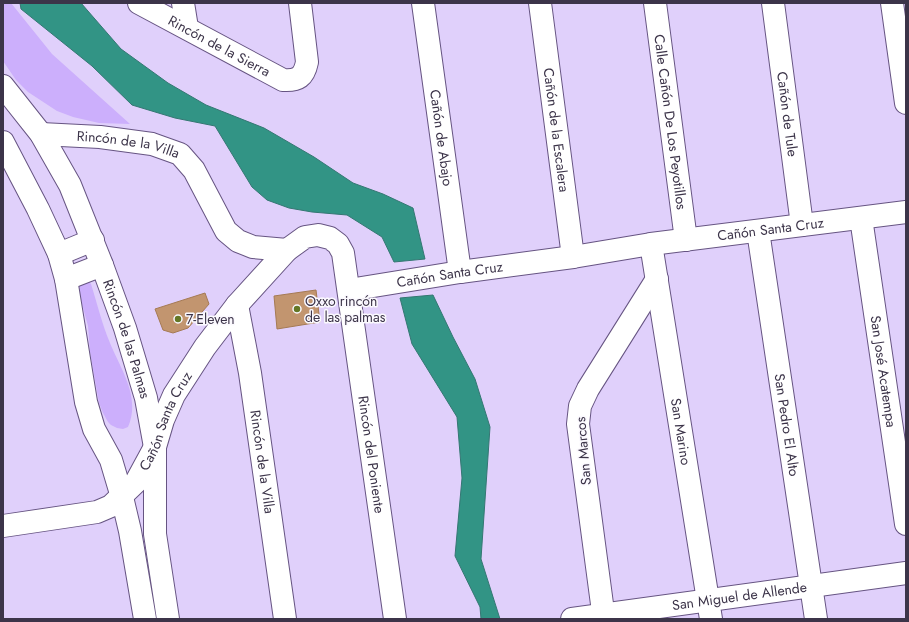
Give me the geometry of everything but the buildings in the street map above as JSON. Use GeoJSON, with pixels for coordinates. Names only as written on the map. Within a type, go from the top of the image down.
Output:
{"type":"FeatureCollection","features":[{"type":"Feature","properties":{"kind":"street","name":"Rincón de la Sierra"},"geometry":{"type":"LineString","coordinates":[[139,3],[283,80],[292,80],[300,77],[306,70],[307,62],[300,3]]}},
{"type":"Feature","properties":{"kind":"street"},"geometry":{"type":"LineString","coordinates":[[183,3],[186,28]]}},
{"type":"Feature","properties":{"kind":"street","name":"Cañón de Abajo"},"geometry":{"type":"LineString","coordinates":[[423,3],[460,272]]}},
{"type":"Feature","properties":{"kind":"street","name":"Cañón de la Escalera"},"geometry":{"type":"LineString","coordinates":[[540,3],[573,257]]}},
{"type":"Feature","properties":{"kind":"street","name":"Calle Cañón De Los Peyotillos"},"geometry":{"type":"LineString","coordinates":[[655,3],[686,240]]}},
{"type":"Feature","properties":{"kind":"street","name":"Cañón de Tule"},"geometry":{"type":"LineString","coordinates":[[773,3],[802,225]]}},
{"type":"Feature","properties":{"kind":"street"},"geometry":{"type":"LineString","coordinates":[[892,3],[906,104]]}},
{"type":"Feature","properties":{"kind":"street","name":"Rincón de las Palmas"},"geometry":{"type":"LineString","coordinates":[[3,86],[40,134],[70,185],[102,264],[125,328],[146,398],[155,447],[155,534],[164,618]]}},
{"type":"Feature","properties":{"kind":"street","name":"Rincón de la Villa"},"geometry":{"type":"LineString","coordinates":[[40,134],[100,137],[152,144],[180,154],[194,170],[226,231],[238,241],[253,247],[286,250]]}},
{"type":"Feature","properties":{"kind":"street"},"geometry":{"type":"LineString","coordinates":[[3,142],[38,209],[58,254],[66,279],[86,402],[94,429],[111,460],[122,496],[130,531],[145,619]]}},
{"type":"Feature","properties":{"kind":"street","name":"Cañón Santa Cruz"},"geometry":{"type":"LineString","coordinates":[[3,526],[97,512],[111,506],[122,496],[136,482],[155,447],[163,420],[174,395],[205,347],[237,305],[286,250],[305,237],[318,235],[330,238],[338,244],[343,253],[349,290],[651,244],[758,232],[906,212]]}},
{"type":"Feature","properties":{"kind":"street","name":"San José Acatempa"},"geometry":{"type":"LineString","coordinates":[[862,218],[906,524]]}},
{"type":"Feature","properties":{"kind":"street","name":"San Pedro El Alto"},"geometry":{"type":"LineString","coordinates":[[758,232],[816,619]]}},
{"type":"Feature","properties":{"kind":"street"},"geometry":{"type":"LineString","coordinates":[[58,254],[92,240]]}},
{"type":"Feature","properties":{"kind":"street","name":"San Marino"},"geometry":{"type":"LineString","coordinates":[[651,244],[709,609]]}},
{"type":"Feature","properties":{"kind":"street"},"geometry":{"type":"LineString","coordinates":[[66,279],[102,264]]}},
{"type":"Feature","properties":{"kind":"street","name":"San Marcos"},"geometry":{"type":"LineString","coordinates":[[603,617],[578,424],[580,406],[588,389],[657,279]]}},
{"type":"Feature","properties":{"kind":"street","name":"Rincón del Poniente"},"geometry":{"type":"LineString","coordinates":[[349,290],[395,619]]}},
{"type":"Feature","properties":{"kind":"street","name":"Rincón de la Villa"},"geometry":{"type":"LineString","coordinates":[[237,305],[250,373],[285,619]]}},
{"type":"Feature","properties":{"kind":"street","name":"San Miguel de Allende"},"geometry":{"type":"LineString","coordinates":[[572,619],[709,609],[811,586],[906,573]]}},
{"type":"Feature","properties":{"kind":"shaded area"},"geometry":{"type":"Polygon","coordinates":[[[3,3],[11,3],[52,54],[130,124],[99,123],[73,117],[57,111],[28,92],[16,80],[3,61],[3,3]]]}},
{"type":"Feature","properties":{"kind":"shaded area"},"geometry":{"type":"Polygon","coordinates":[[[20,3],[81,3],[121,49],[168,83],[206,105],[264,128],[314,157],[353,183],[383,194],[413,208],[425,259],[394,262],[382,237],[347,215],[312,212],[289,208],[267,200],[252,187],[215,126],[175,118],[132,105],[92,66],[21,9],[20,3]]]}},
{"type":"Feature","properties":{"kind":"shaded area"},"geometry":{"type":"Polygon","coordinates":[[[85,277],[91,284],[107,336],[131,394],[131,416],[128,427],[123,429],[117,428],[108,422],[99,403],[90,352],[88,326],[77,281],[85,277]]]}},
{"type":"Feature","properties":{"kind":"shaded area"},"geometry":{"type":"Polygon","coordinates":[[[433,295],[475,379],[490,427],[481,559],[500,619],[481,619],[480,607],[455,556],[462,478],[457,417],[412,344],[400,298],[433,295]]]}},
{"type":"Feature","properties":{"kind":"place","name":"Oxxo rincón de las palmas"},"geometry":{"type":"Point","coordinates":[297,309]}},
{"type":"Feature","properties":{"kind":"place","name":"7-Eleven"},"geometry":{"type":"Point","coordinates":[178,319]}}]}
